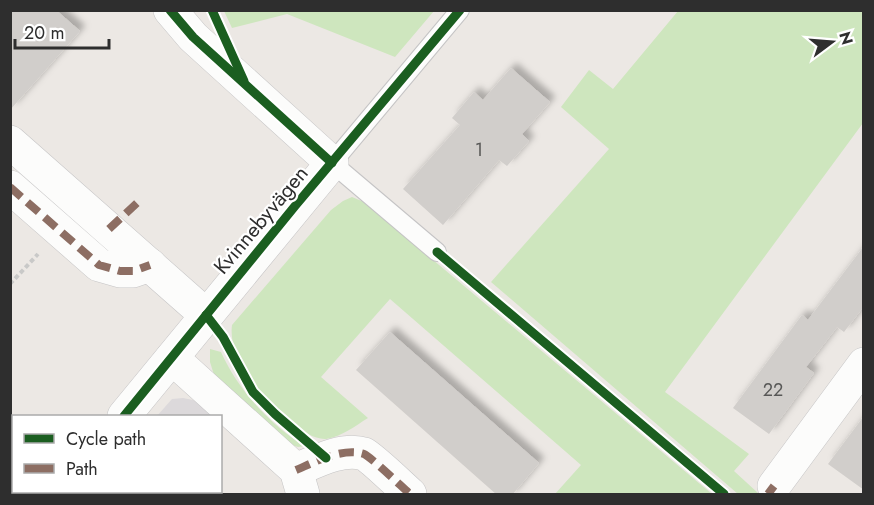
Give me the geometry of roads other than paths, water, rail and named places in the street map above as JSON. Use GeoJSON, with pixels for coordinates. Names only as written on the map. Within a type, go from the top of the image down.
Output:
{"type":"FeatureCollection","features":[{"type":"Feature","properties":{"kind":"street","name":"Kvinnebyvägen"},"geometry":{"type":"LineString","coordinates":[[126,415],[332,163],[193,38],[170,10]]}},
{"type":"Feature","properties":{"kind":"street"},"geometry":{"type":"LineString","coordinates":[[10,142],[206,315]]}},
{"type":"Feature","properties":{"kind":"street"},"geometry":{"type":"LineString","coordinates":[[10,187],[99,265],[120,271],[150,265]]}},
{"type":"Feature","properties":{"kind":"street"},"geometry":{"type":"LineString","coordinates":[[172,358],[300,482],[326,458],[347,453],[365,454],[410,495]]}},
{"type":"Feature","properties":{"kind":"street"},"geometry":{"type":"LineString","coordinates":[[774,486],[864,364]]}},
{"type":"Feature","properties":{"kind":"lane"},"geometry":{"type":"LineString","coordinates":[[437,252],[332,163],[460,10]]}}]}
